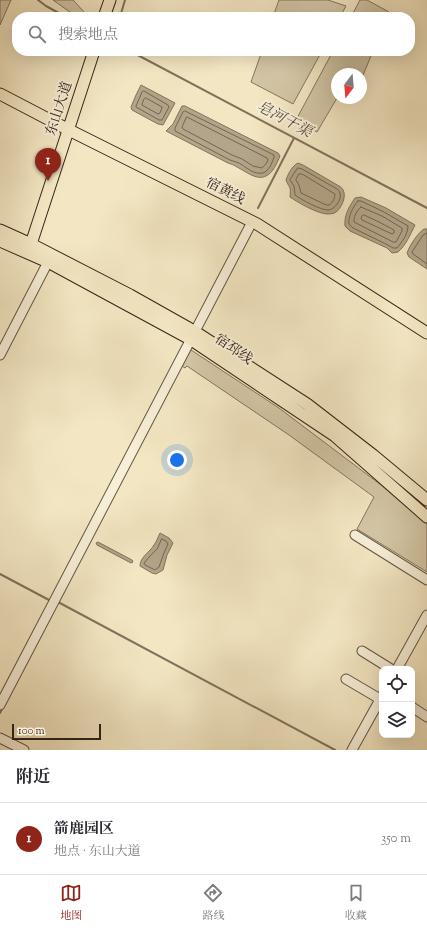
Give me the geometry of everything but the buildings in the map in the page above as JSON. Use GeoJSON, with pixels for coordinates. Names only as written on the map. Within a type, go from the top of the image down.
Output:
{"type":"FeatureCollection","features":[{"type":"Feature","properties":{"kind":"main road"},"geometry":{"type":"LineString","coordinates":[[98,12],[102,0]]}},
{"type":"Feature","properties":{"kind":"main road"},"geometry":{"type":"LineString","coordinates":[[106,12],[110,0]]}},
{"type":"Feature","properties":{"kind":"main road","name":"东山大道"},"geometry":{"type":"LineString","coordinates":[[65,128],[85,56]]}},
{"type":"Feature","properties":{"kind":"main road","name":"东山大道"},"geometry":{"type":"LineString","coordinates":[[27,242],[65,128],[92,56]]}},
{"type":"Feature","properties":{"kind":"main road","name":"宿黄线"},"geometry":{"type":"LineString","coordinates":[[0,94],[252,222],[427,333]]}},
{"type":"Feature","properties":{"kind":"main road","name":"宿邳线"},"geometry":{"type":"LineString","coordinates":[[0,230],[27,242],[130,295],[192,335],[307,404],[373,455],[427,500]]}},
{"type":"Feature","properties":{"kind":"main road","name":"宿邳线"},"geometry":{"type":"LineString","coordinates":[[0,241],[48,262],[192,335],[335,436],[427,517]]}},
{"type":"Feature","properties":{"kind":"street"},"geometry":{"type":"LineString","coordinates":[[0,705],[252,222]]}},
{"type":"Feature","properties":{"kind":"street"},"geometry":{"type":"LineString","coordinates":[[0,355],[48,262]]}},
{"type":"Feature","properties":{"kind":"street"},"geometry":{"type":"LineString","coordinates":[[355,535],[427,580]]}},
{"type":"Feature","properties":{"kind":"street"},"geometry":{"type":"LineString","coordinates":[[399,666],[427,615]]}},
{"type":"Feature","properties":{"kind":"street"},"geometry":{"type":"LineString","coordinates":[[362,651],[386,666]]}},
{"type":"Feature","properties":{"kind":"street"},"geometry":{"type":"LineString","coordinates":[[346,679],[379,697]]}},
{"type":"Feature","properties":{"kind":"street"},"geometry":{"type":"LineString","coordinates":[[353,749],[379,702]]}},
{"type":"Feature","properties":{"kind":"street"},"geometry":{"type":"LineString","coordinates":[[415,709],[427,716]]}},
{"type":"Feature","properties":{"kind":"street"},"geometry":{"type":"LineString","coordinates":[[0,738],[24,750]]}},
{"type":"Feature","properties":{"kind":"shaded area"},"geometry":{"type":"Polygon","coordinates":[[[0,0],[11,0],[0,25],[0,0]]]}},
{"type":"Feature","properties":{"kind":"shaded area"},"geometry":{"type":"Polygon","coordinates":[[[53,0],[73,0],[84,12],[70,12],[53,0]]]}},
{"type":"Feature","properties":{"kind":"shaded area"},"geometry":{"type":"Polygon","coordinates":[[[279,0],[328,0],[346,6],[343,12],[275,12],[279,0]]]}},
{"type":"Feature","properties":{"kind":"shaded area"},"geometry":{"type":"Polygon","coordinates":[[[360,0],[367,0],[389,12],[354,12],[360,0]]]}},
{"type":"Feature","properties":{"kind":"shaded area"},"geometry":{"type":"Polygon","coordinates":[[[260,56],[319,56],[293,104],[251,82],[260,56]]]}},
{"type":"Feature","properties":{"kind":"shaded area"},"geometry":{"type":"Polygon","coordinates":[[[330,56],[371,56],[366,68],[331,68],[331,104],[333,104],[317,132],[296,120],[330,56]]]}},
{"type":"Feature","properties":{"kind":"shaded area"},"geometry":{"type":"Polygon","coordinates":[[[188,348],[279,408],[381,485],[427,524],[427,572],[357,529],[374,497],[289,435],[187,366],[185,368],[179,364],[188,348]]]}},
{"type":"Feature","properties":{"kind":"water"},"geometry":{"type":"Polygon","coordinates":[[[141,85],[175,103],[163,125],[158,124],[132,110],[131,107],[141,85]]]}},
{"type":"Feature","properties":{"kind":"water"},"geometry":{"type":"Polygon","coordinates":[[[182,106],[185,106],[278,153],[280,156],[273,170],[268,175],[262,177],[251,175],[166,131],[173,124],[182,106]]]}},
{"type":"Feature","properties":{"kind":"water"},"geometry":{"type":"Polygon","coordinates":[[[298,163],[343,189],[344,199],[336,212],[333,214],[327,214],[318,212],[290,197],[290,189],[286,180],[292,168],[298,163]]]}},
{"type":"Feature","properties":{"kind":"water"},"geometry":{"type":"Polygon","coordinates":[[[361,197],[386,208],[415,225],[406,243],[398,252],[392,253],[387,248],[350,231],[345,226],[345,218],[349,208],[355,198],[361,197]]]}},
{"type":"Feature","properties":{"kind":"water"},"geometry":{"type":"Polygon","coordinates":[[[424,229],[427,229],[427,269],[409,257],[407,253],[414,240],[424,229]]]}},
{"type":"Feature","properties":{"kind":"water"},"geometry":{"type":"Polygon","coordinates":[[[160,533],[169,538],[173,543],[167,555],[163,570],[156,574],[140,566],[140,563],[155,544],[160,533]]]}},
{"type":"Feature","properties":{"kind":"water"},"geometry":{"type":"Polygon","coordinates":[[[98,542],[132,560],[133,562],[131,563],[97,545],[96,543],[98,542]]]}},
{"type":"Feature","properties":{"kind":"waterway","name":"皂河干渠"},"geometry":{"type":"LineString","coordinates":[[38,0],[57,12]]}},
{"type":"Feature","properties":{"kind":"waterway"},"geometry":{"type":"LineString","coordinates":[[121,12],[125,0]]}},
{"type":"Feature","properties":{"kind":"waterway","name":"皂河干渠"},"geometry":{"type":"LineString","coordinates":[[139,56],[427,208]]}},
{"type":"Feature","properties":{"kind":"waterway"},"geometry":{"type":"LineString","coordinates":[[258,208],[294,138]]}},
{"type":"Feature","properties":{"kind":"waterway"},"geometry":{"type":"LineString","coordinates":[[0,574],[49,600]]}},
{"type":"Feature","properties":{"kind":"waterway"},"geometry":{"type":"LineString","coordinates":[[57,604],[58,602],[335,750]]}},
{"type":"Feature","properties":{"kind":"waterway"},"geometry":{"type":"LineString","coordinates":[[0,713],[3,707]]}},
{"type":"Feature","properties":{"kind":"place","name":"箭鹿园区"},"geometry":{"type":"Point","coordinates":[48,181]}}]}
